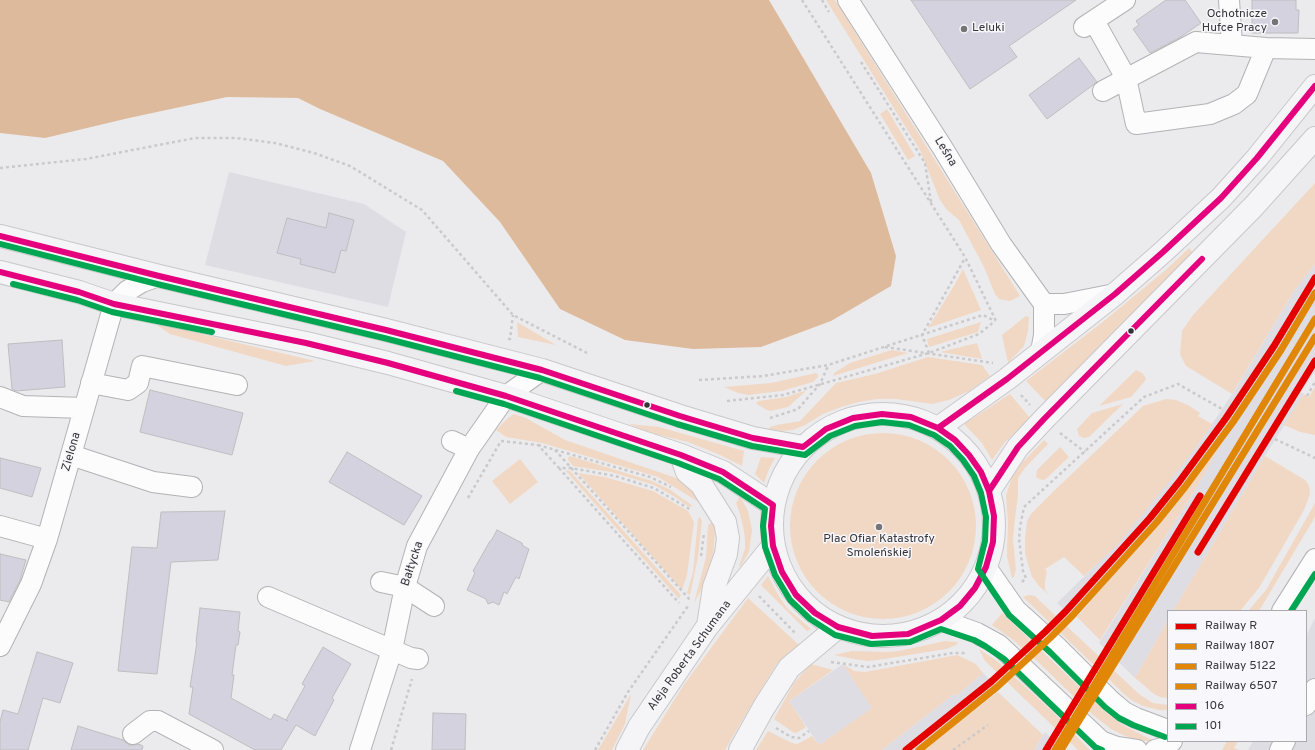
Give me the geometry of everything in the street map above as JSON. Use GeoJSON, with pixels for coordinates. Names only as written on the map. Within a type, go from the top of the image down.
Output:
{"type":"FeatureCollection","features":[{"type":"Feature","properties":{"kind":"main road"},"geometry":{"type":"LineString","coordinates":[[938,428],[1007,379],[1115,294],[1164,252],[1221,198],[1257,158],[1315,86]]}},
{"type":"Feature","properties":{"kind":"main road"},"geometry":{"type":"LineString","coordinates":[[989,491],[1018,447],[1028,436],[1254,206],[1315,138]]}},
{"type":"Feature","properties":{"kind":"main road"},"geometry":{"type":"LineString","coordinates":[[0,236],[159,276],[379,328],[542,370],[680,416],[754,438],[804,447]]}},
{"type":"Feature","properties":{"kind":"main road"},"geometry":{"type":"LineString","coordinates":[[0,272],[79,292],[114,304],[306,343],[388,363],[506,396],[681,455],[723,472],[773,505]]}},
{"type":"Feature","properties":{"kind":"main road"},"geometry":{"type":"LineString","coordinates":[[882,414],[911,417],[938,428],[955,440],[970,455],[981,472],[989,491],[994,516],[993,542],[986,567],[975,588],[960,606],[941,620],[908,634],[872,636],[838,627],[815,614],[796,595],[782,572],[773,546],[771,526],[773,505],[779,484],[790,464],[804,447],[826,429],[853,418],[882,414]]}},
{"type":"Feature","properties":{"kind":"main road"},"geometry":{"type":"LineString","coordinates":[[681,455],[687,472],[701,484],[725,522],[728,538],[726,554],[714,587],[707,627]]}},
{"type":"Feature","properties":{"kind":"main road","name":"Aleja Roberta Schumana"},"geometry":{"type":"LineString","coordinates":[[627,750],[639,727],[707,627],[773,546]]}},
{"type":"Feature","properties":{"kind":"main road"},"geometry":{"type":"LineString","coordinates":[[740,750],[789,668],[838,627]]}},
{"type":"Feature","properties":{"kind":"street","name":"Leśna"},"geometry":{"type":"LineString","coordinates":[[848,0],[1002,244],[1044,304]]}},
{"type":"Feature","properties":{"kind":"street"},"geometry":{"type":"LineString","coordinates":[[1124,0],[1089,24],[1126,78],[1136,124],[1210,114],[1234,104],[1247,94],[1266,48]]}},
{"type":"Feature","properties":{"kind":"street"},"geometry":{"type":"LineString","coordinates":[[1229,0],[1232,45]]}},
{"type":"Feature","properties":{"kind":"street"},"geometry":{"type":"LineString","coordinates":[[1103,91],[1196,42],[1266,48],[1315,49]]}},
{"type":"Feature","properties":{"kind":"street","name":"Zielona"},"geometry":{"type":"LineString","coordinates":[[0,646],[31,584],[46,539],[114,304],[127,291],[142,282],[159,276]]}},
{"type":"Feature","properties":{"kind":"street"},"geometry":{"type":"LineString","coordinates":[[1041,352],[1044,335],[1044,304],[1064,304],[1115,294]]}},
{"type":"Feature","properties":{"kind":"street"},"geometry":{"type":"LineString","coordinates":[[91,383],[128,390],[138,383],[142,366],[237,385]]}},
{"type":"Feature","properties":{"kind":"street","name":"Bałtycka"},"geometry":{"type":"LineString","coordinates":[[360,750],[392,650],[405,587],[417,546],[460,445],[483,429],[506,396],[542,370]]}},
{"type":"Feature","properties":{"kind":"street"},"geometry":{"type":"LineString","coordinates":[[0,397],[23,406],[84,408]]}},
{"type":"Feature","properties":{"kind":"street"},"geometry":{"type":"LineString","coordinates":[[70,455],[153,482],[192,487]]}},
{"type":"Feature","properties":{"kind":"street"},"geometry":{"type":"LineString","coordinates":[[0,526],[46,539]]}},
{"type":"Feature","properties":{"kind":"street"},"geometry":{"type":"LineString","coordinates":[[1283,610],[1315,559]]}},
{"type":"Feature","properties":{"kind":"street"},"geometry":{"type":"LineString","coordinates":[[986,567],[1016,610],[1057,647],[1111,701],[1124,712],[1167,730]]}},
{"type":"Feature","properties":{"kind":"street"},"geometry":{"type":"LineString","coordinates":[[381,582],[405,587],[434,606]]}},
{"type":"Feature","properties":{"kind":"street"},"geometry":{"type":"LineString","coordinates":[[268,597],[392,650],[418,659]]}},
{"type":"Feature","properties":{"kind":"street"},"geometry":{"type":"LineString","coordinates":[[941,620],[977,633],[999,645],[1104,746],[1137,750]]}},
{"type":"Feature","properties":{"kind":"street"},"geometry":{"type":"LineString","coordinates":[[1307,703],[1315,689]]}},
{"type":"Feature","properties":{"kind":"street"},"geometry":{"type":"LineString","coordinates":[[133,734],[150,721],[158,720],[213,750]]}},
{"type":"Feature","properties":{"kind":"street"},"geometry":{"type":"LineString","coordinates":[[1155,750],[1166,747],[1171,742]]}},
{"type":"Feature","properties":{"kind":"path"},"geometry":{"type":"LineString","coordinates":[[802,0],[965,257],[996,321]]}},
{"type":"Feature","properties":{"kind":"path"},"geometry":{"type":"LineString","coordinates":[[822,0],[830,13]]}},
{"type":"Feature","properties":{"kind":"path"},"geometry":{"type":"LineString","coordinates":[[859,59],[924,163],[931,204]]}},
{"type":"Feature","properties":{"kind":"path"},"geometry":{"type":"LineString","coordinates":[[0,168],[86,159],[195,138],[236,138],[267,142],[314,153],[350,166],[422,210],[513,315],[587,352]]}},
{"type":"Feature","properties":{"kind":"path"},"geometry":{"type":"LineString","coordinates":[[922,335],[965,257]]}},
{"type":"Feature","properties":{"kind":"path"},"geometry":{"type":"LineString","coordinates":[[510,339],[513,315]]}},
{"type":"Feature","properties":{"kind":"path"},"geometry":{"type":"LineString","coordinates":[[699,380],[764,376],[828,365],[983,316],[996,321]]}},
{"type":"Feature","properties":{"kind":"path"},"geometry":{"type":"LineString","coordinates":[[727,401],[783,395],[929,353],[978,334],[996,321]]}},
{"type":"Feature","properties":{"kind":"path"},"geometry":{"type":"LineString","coordinates":[[922,335],[929,353]]}},
{"type":"Feature","properties":{"kind":"path"},"geometry":{"type":"LineString","coordinates":[[883,347],[995,364]]}},
{"type":"Feature","properties":{"kind":"path"},"geometry":{"type":"LineString","coordinates":[[766,419],[798,410],[820,384],[828,365]]}},
{"type":"Feature","properties":{"kind":"path"},"geometry":{"type":"LineString","coordinates":[[1306,396],[1315,382]]}},
{"type":"Feature","properties":{"kind":"path"},"geometry":{"type":"LineString","coordinates":[[1020,583],[1026,578],[1022,563],[1019,539],[1024,507],[1144,396],[1178,384],[1222,409]]}},
{"type":"Feature","properties":{"kind":"path"},"geometry":{"type":"LineString","coordinates":[[1019,393],[1033,408]]}},
{"type":"Feature","properties":{"kind":"path"},"geometry":{"type":"LineString","coordinates":[[483,429],[501,441],[538,445],[650,477],[676,490]]}},
{"type":"Feature","properties":{"kind":"path"},"geometry":{"type":"LineString","coordinates":[[1058,432],[1085,452]]}},
{"type":"Feature","properties":{"kind":"path"},"geometry":{"type":"LineString","coordinates":[[1275,439],[1315,458]]}},
{"type":"Feature","properties":{"kind":"path"},"geometry":{"type":"LineString","coordinates":[[538,445],[679,603]]}},
{"type":"Feature","properties":{"kind":"path"},"geometry":{"type":"LineString","coordinates":[[555,450],[692,602]]}},
{"type":"Feature","properties":{"kind":"path"},"geometry":{"type":"LineString","coordinates":[[559,468],[571,468],[615,476],[654,488],[694,512]]}},
{"type":"Feature","properties":{"kind":"path"},"geometry":{"type":"LineString","coordinates":[[700,562],[705,527]]}},
{"type":"Feature","properties":{"kind":"path"},"geometry":{"type":"LineString","coordinates":[[595,750],[628,692],[656,650],[692,602],[693,595]]}},
{"type":"Feature","properties":{"kind":"path"},"geometry":{"type":"LineString","coordinates":[[759,596],[797,635]]}},
{"type":"Feature","properties":{"kind":"path"},"geometry":{"type":"LineString","coordinates":[[831,662],[868,667],[953,652],[964,653],[967,648]]}},
{"type":"Feature","properties":{"kind":"path"},"geometry":{"type":"LineString","coordinates":[[758,718],[791,737],[799,738],[810,731]]}},
{"type":"Feature","properties":{"kind":"path"},"geometry":{"type":"LineString","coordinates":[[953,750],[988,725]]}},
{"type":"Feature","properties":{"kind":"shaded area"},"geometry":{"type":"Polygon","coordinates":[[[0,0],[769,0],[871,173],[896,256],[891,286],[831,321],[761,347],[693,349],[625,340],[560,309],[500,222],[443,161],[320,109],[298,98],[227,97],[45,138],[0,133],[0,0]]]}},
{"type":"Feature","properties":{"kind":"shaded area"},"geometry":{"type":"Polygon","coordinates":[[[826,0],[835,0],[1020,296],[1010,301],[999,299],[995,294],[984,267],[959,220],[947,210],[940,200],[920,150],[826,0]]]}},
{"type":"Feature","properties":{"kind":"shaded area"},"geometry":{"type":"Polygon","coordinates":[[[887,109],[915,156],[908,160],[880,114],[887,109]]]}},
{"type":"Feature","properties":{"kind":"shaded area"},"geometry":{"type":"Polygon","coordinates":[[[229,172],[364,204],[406,232],[388,307],[205,265],[229,172]]]}},
{"type":"Feature","properties":{"kind":"shaded area"},"geometry":{"type":"Polygon","coordinates":[[[1315,183],[1315,264],[1294,291],[1232,394],[1186,366],[1180,354],[1182,331],[1193,315],[1315,183]]]}},
{"type":"Feature","properties":{"kind":"shaded area"},"geometry":{"type":"Polygon","coordinates":[[[1189,248],[1193,253],[1045,401],[1026,381],[1104,321],[1168,268],[1189,248]]]}},
{"type":"Feature","properties":{"kind":"shaded area"},"geometry":{"type":"Polygon","coordinates":[[[1315,264],[1315,371],[1301,392],[1304,394],[1265,456],[1174,610],[1167,610],[1167,622],[1135,678],[1099,643],[1195,490],[1223,440],[1157,525],[1074,619],[1057,603],[1117,544],[1199,443],[1233,393],[1294,291],[1315,264]]]}},
{"type":"Feature","properties":{"kind":"shaded area"},"geometry":{"type":"Polygon","coordinates":[[[963,269],[981,310],[928,328],[955,284],[963,269]]]}},
{"type":"Feature","properties":{"kind":"shaded area"},"geometry":{"type":"Polygon","coordinates":[[[1026,316],[1029,317],[1028,331],[1024,346],[1008,363],[1002,335],[1026,316]]]}},
{"type":"Feature","properties":{"kind":"shaded area"},"geometry":{"type":"Polygon","coordinates":[[[517,322],[556,345],[518,337],[517,322]]]}},
{"type":"Feature","properties":{"kind":"shaded area"},"geometry":{"type":"Polygon","coordinates":[[[981,322],[978,332],[929,347],[927,339],[981,322]]]}},
{"type":"Feature","properties":{"kind":"shaded area"},"geometry":{"type":"Polygon","coordinates":[[[154,323],[315,361],[286,366],[170,334],[154,323]]]}},
{"type":"Feature","properties":{"kind":"shaded area"},"geometry":{"type":"Polygon","coordinates":[[[977,343],[982,359],[940,352],[977,343]]]}},
{"type":"Feature","properties":{"kind":"shaded area"},"geometry":{"type":"Polygon","coordinates":[[[892,350],[908,353],[833,376],[834,373],[850,363],[892,350]]]}},
{"type":"Feature","properties":{"kind":"shaded area"},"geometry":{"type":"Polygon","coordinates":[[[928,357],[982,365],[990,376],[969,391],[949,400],[932,404],[896,399],[877,399],[841,407],[823,414],[805,425],[793,430],[781,431],[769,429],[770,427],[777,425],[800,421],[836,383],[875,374],[928,357]]]}},
{"type":"Feature","properties":{"kind":"shaded area"},"geometry":{"type":"Polygon","coordinates":[[[1136,370],[1142,373],[1146,378],[1131,397],[1099,406],[1136,370]]]}},
{"type":"Feature","properties":{"kind":"shaded area"},"geometry":{"type":"Polygon","coordinates":[[[816,373],[818,377],[813,382],[782,391],[748,395],[738,393],[724,387],[771,383],[816,373]]]}},
{"type":"Feature","properties":{"kind":"shaded area"},"geometry":{"type":"Polygon","coordinates":[[[1315,387],[1315,435],[1300,432],[1284,425],[1304,394],[1309,397],[1315,387]]]}},
{"type":"Feature","properties":{"kind":"shaded area"},"geometry":{"type":"Polygon","coordinates":[[[804,391],[805,392],[788,407],[771,411],[756,403],[758,401],[786,397],[804,391]]]}},
{"type":"Feature","properties":{"kind":"shaded area"},"geometry":{"type":"Polygon","coordinates":[[[1010,394],[1030,418],[1005,442],[992,460],[982,443],[964,424],[1010,394]]]}},
{"type":"Feature","properties":{"kind":"shaded area"},"geometry":{"type":"Polygon","coordinates":[[[1166,399],[1176,400],[1188,405],[1200,413],[1198,416],[1212,424],[1172,478],[1117,545],[1084,576],[1064,557],[1045,569],[1047,571],[1045,590],[1049,595],[1032,577],[1025,554],[1027,521],[1031,514],[1143,406],[1166,399]]]}},
{"type":"Feature","properties":{"kind":"shaded area"},"geometry":{"type":"Polygon","coordinates":[[[1123,404],[1089,437],[1084,438],[1079,436],[1077,429],[1092,413],[1123,404]]]}},
{"type":"Feature","properties":{"kind":"shaded area"},"geometry":{"type":"Polygon","coordinates":[[[514,414],[526,418],[565,440],[676,478],[686,483],[703,501],[700,503],[658,477],[542,443],[506,437],[496,430],[514,414]]]}},
{"type":"Feature","properties":{"kind":"shaded area"},"geometry":{"type":"Polygon","coordinates":[[[629,424],[659,427],[744,451],[742,466],[718,454],[688,442],[647,432],[629,424]]]}},
{"type":"Feature","properties":{"kind":"shaded area"},"geometry":{"type":"Polygon","coordinates":[[[874,433],[892,433],[919,440],[935,448],[949,460],[961,474],[969,490],[976,517],[976,535],[969,562],[961,578],[949,592],[935,604],[919,612],[892,619],[874,619],[847,612],[831,604],[817,592],[805,578],[794,553],[790,535],[790,517],[797,490],[805,474],[817,460],[831,448],[856,437],[874,433]]]}},
{"type":"Feature","properties":{"kind":"shaded area"},"geometry":{"type":"Polygon","coordinates":[[[1226,436],[1195,490],[1100,640],[1077,617],[1157,525],[1226,436]]]}},
{"type":"Feature","properties":{"kind":"shaded area"},"geometry":{"type":"Polygon","coordinates":[[[1044,440],[1048,444],[1025,468],[1018,478],[1018,495],[1013,540],[1016,569],[1014,577],[1012,578],[1007,556],[1008,523],[1006,496],[1012,477],[1020,465],[1044,440]]]}},
{"type":"Feature","properties":{"kind":"shaded area"},"geometry":{"type":"Polygon","coordinates":[[[1060,447],[1069,457],[1044,480],[1036,477],[1037,470],[1060,447]]]}},
{"type":"Feature","properties":{"kind":"shaded area"},"geometry":{"type":"Polygon","coordinates":[[[570,456],[652,481],[669,489],[693,506],[689,507],[654,485],[611,472],[573,466],[568,460],[570,456]]]}},
{"type":"Feature","properties":{"kind":"shaded area"},"geometry":{"type":"Polygon","coordinates":[[[1265,456],[1305,480],[1309,486],[1310,494],[1304,510],[1259,588],[1241,610],[1174,610],[1265,456]]]}},
{"type":"Feature","properties":{"kind":"shaded area"},"geometry":{"type":"Polygon","coordinates":[[[761,457],[775,458],[764,483],[755,474],[761,457]]]}},
{"type":"Feature","properties":{"kind":"shaded area"},"geometry":{"type":"Polygon","coordinates":[[[520,459],[538,482],[510,504],[492,481],[520,459]]]}},
{"type":"Feature","properties":{"kind":"shaded area"},"geometry":{"type":"Polygon","coordinates":[[[565,470],[570,471],[681,595],[679,599],[565,470]]]}},
{"type":"Feature","properties":{"kind":"shaded area"},"geometry":{"type":"Polygon","coordinates":[[[578,473],[605,477],[653,491],[688,511],[694,522],[687,575],[682,590],[578,473]]]}},
{"type":"Feature","properties":{"kind":"shaded area"},"geometry":{"type":"Polygon","coordinates":[[[740,496],[748,511],[752,530],[749,552],[740,567],[739,566],[745,549],[745,540],[740,514],[736,503],[740,496]]]}},
{"type":"Feature","properties":{"kind":"shaded area"},"geometry":{"type":"Polygon","coordinates":[[[1315,503],[1315,517],[1260,610],[1249,610],[1266,590],[1315,503]]]}},
{"type":"Feature","properties":{"kind":"shaded area"},"geometry":{"type":"Polygon","coordinates":[[[700,517],[702,521],[698,557],[690,595],[687,593],[693,572],[698,519],[700,517]]]}},
{"type":"Feature","properties":{"kind":"shaded area"},"geometry":{"type":"Polygon","coordinates":[[[714,521],[715,530],[713,559],[710,574],[694,603],[706,557],[708,526],[714,521]]]}},
{"type":"Feature","properties":{"kind":"shaded area"},"geometry":{"type":"Polygon","coordinates":[[[768,576],[787,608],[811,629],[807,631],[761,585],[768,576]]]}},
{"type":"Feature","properties":{"kind":"shaded area"},"geometry":{"type":"Polygon","coordinates":[[[1029,595],[1035,596],[1139,694],[1153,703],[1167,705],[1167,710],[1159,710],[1143,706],[1131,700],[1023,597],[1029,595]]]}},
{"type":"Feature","properties":{"kind":"shaded area"},"geometry":{"type":"Polygon","coordinates":[[[748,598],[799,645],[776,665],[725,750],[643,750],[683,686],[748,598]]]}},
{"type":"Feature","properties":{"kind":"shaded area"},"geometry":{"type":"Polygon","coordinates":[[[1002,613],[1108,714],[1123,725],[1152,740],[1151,742],[1130,738],[1121,734],[1111,729],[1093,715],[1038,662],[1012,639],[992,625],[1002,613]]]}},
{"type":"Feature","properties":{"kind":"shaded area"},"geometry":{"type":"Polygon","coordinates":[[[1315,618],[1315,750],[1248,750],[1252,742],[1307,742],[1307,634],[1315,618]]]}},
{"type":"Feature","properties":{"kind":"shaded area"},"geometry":{"type":"Polygon","coordinates":[[[1167,622],[1167,698],[1154,694],[1135,678],[1167,622]]]}},
{"type":"Feature","properties":{"kind":"shaded area"},"geometry":{"type":"Polygon","coordinates":[[[945,641],[958,642],[956,645],[946,649],[878,660],[868,661],[834,655],[852,651],[899,651],[945,641]]]}},
{"type":"Feature","properties":{"kind":"shaded area"},"geometry":{"type":"Polygon","coordinates":[[[979,649],[997,661],[1053,712],[1090,750],[1078,750],[985,661],[979,649]]]}},
{"type":"Feature","properties":{"kind":"shaded area"},"geometry":{"type":"Polygon","coordinates":[[[957,655],[976,664],[983,673],[956,696],[954,694],[882,750],[756,750],[768,731],[797,744],[812,736],[819,745],[872,708],[843,664],[854,671],[865,672],[957,655]]]}},
{"type":"Feature","properties":{"kind":"shaded area"},"geometry":{"type":"Polygon","coordinates":[[[811,664],[833,670],[789,701],[806,727],[794,733],[774,719],[794,683],[811,664]]]}},
{"type":"Feature","properties":{"kind":"shaded area"},"geometry":{"type":"Polygon","coordinates":[[[843,664],[873,708],[819,745],[789,701],[843,664]]]}},
{"type":"Feature","properties":{"kind":"shaded area"},"geometry":{"type":"Polygon","coordinates":[[[983,673],[1000,689],[947,732],[922,750],[882,750],[954,694],[956,696],[983,673]]]}},
{"type":"Feature","properties":{"kind":"shaded area"},"geometry":{"type":"Polygon","coordinates":[[[998,692],[1043,735],[1034,750],[922,750],[998,692]]]}},
{"type":"Feature","properties":{"kind":"shaded area"},"geometry":{"type":"Polygon","coordinates":[[[631,694],[625,724],[612,750],[598,750],[631,694]]]}},
{"type":"Feature","properties":{"kind":"shaded area"},"geometry":{"type":"Polygon","coordinates":[[[1045,732],[1064,750],[1034,750],[1045,732]]]}},
{"type":"Feature","properties":{"kind":"shaded area"},"geometry":{"type":"Polygon","coordinates":[[[1226,742],[1237,742],[1234,748],[1239,750],[1222,750],[1226,742]]]}},
{"type":"Feature","properties":{"kind":"building","name":"Leluki"},"geometry":{"type":"Polygon","coordinates":[[[911,0],[1076,0],[1009,46],[1017,57],[970,89],[911,0]]]}},
{"type":"Feature","properties":{"kind":"building"},"geometry":{"type":"Polygon","coordinates":[[[1166,0],[1185,0],[1201,23],[1179,38],[1150,53],[1133,29],[1139,25],[1136,21],[1166,0]]]}},
{"type":"Feature","properties":{"kind":"building","name":"Ochotnicze Hufce Pracy"},"geometry":{"type":"Polygon","coordinates":[[[1252,0],[1296,0],[1296,10],[1299,10],[1298,33],[1252,33],[1252,0]]]}},
{"type":"Feature","properties":{"kind":"building"},"geometry":{"type":"Polygon","coordinates":[[[1079,58],[1097,82],[1047,119],[1029,95],[1079,58]]]}},
{"type":"Feature","properties":{"kind":"building"},"geometry":{"type":"Polygon","coordinates":[[[329,213],[354,220],[346,251],[341,250],[335,273],[300,264],[301,259],[277,253],[287,218],[326,228],[329,213]]]}},
{"type":"Feature","properties":{"kind":"building"},"geometry":{"type":"Polygon","coordinates":[[[62,340],[65,387],[16,391],[12,389],[8,344],[62,340]]]}},
{"type":"Feature","properties":{"kind":"building"},"geometry":{"type":"Polygon","coordinates":[[[150,390],[243,413],[232,455],[140,432],[150,390]]]}},
{"type":"Feature","properties":{"kind":"building"},"geometry":{"type":"Polygon","coordinates":[[[347,452],[422,496],[404,525],[329,482],[347,452]]]}},
{"type":"Feature","properties":{"kind":"building"},"geometry":{"type":"Polygon","coordinates":[[[0,458],[41,468],[32,497],[0,488],[0,458]]]}},
{"type":"Feature","properties":{"kind":"building"},"geometry":{"type":"Polygon","coordinates":[[[225,511],[218,560],[171,562],[157,674],[118,671],[132,547],[157,548],[161,512],[225,511]]]}},
{"type":"Feature","properties":{"kind":"building"},"geometry":{"type":"Polygon","coordinates":[[[497,530],[522,543],[523,546],[529,549],[519,579],[516,577],[507,594],[504,592],[499,605],[493,602],[488,604],[486,599],[467,590],[475,573],[473,571],[497,530]]]}},
{"type":"Feature","properties":{"kind":"building"},"geometry":{"type":"Polygon","coordinates":[[[0,554],[26,560],[20,580],[9,602],[0,600],[0,554]]]}},
{"type":"Feature","properties":{"kind":"building"},"geometry":{"type":"Polygon","coordinates":[[[200,608],[240,612],[238,631],[240,632],[238,645],[236,645],[231,698],[271,720],[274,714],[286,720],[305,686],[302,684],[323,647],[351,664],[332,698],[334,700],[315,736],[296,725],[281,750],[255,750],[189,714],[193,687],[190,687],[197,642],[200,608]]]}},
{"type":"Feature","properties":{"kind":"building"},"geometry":{"type":"Polygon","coordinates":[[[37,652],[73,663],[60,703],[43,698],[28,750],[0,750],[0,722],[3,710],[18,714],[37,652]]]}},
{"type":"Feature","properties":{"kind":"building"},"geometry":{"type":"Polygon","coordinates":[[[433,713],[466,714],[465,750],[432,750],[433,713]]]}},
{"type":"Feature","properties":{"kind":"building"},"geometry":{"type":"Polygon","coordinates":[[[78,726],[123,740],[129,745],[138,744],[143,746],[142,750],[71,750],[78,726]]]}},
{"type":"Feature","properties":{"kind":"rail line","name":"R"},"geometry":{"type":"LineString","coordinates":[[906,750],[992,681],[1045,632],[1066,611],[1150,518],[1179,482],[1226,418],[1274,346],[1315,278]]}},
{"type":"Feature","properties":{"kind":"rail line","name":"1807"},"geometry":{"type":"LineString","coordinates":[[919,750],[997,687],[1050,638],[1072,616],[1156,523],[1185,487],[1233,422],[1281,350],[1315,293]]}},
{"type":"Feature","properties":{"kind":"rail line","name":"5122"},"geometry":{"type":"LineString","coordinates":[[1055,750],[1315,319]]}},
{"type":"Feature","properties":{"kind":"rail line","name":"6507"},"geometry":{"type":"LineString","coordinates":[[1061,750],[1315,337]]}},
{"type":"Feature","properties":{"kind":"rail line","name":"R"},"geometry":{"type":"LineString","coordinates":[[1198,552],[1315,361]]}},
{"type":"Feature","properties":{"kind":"rail line","name":"R"},"geometry":{"type":"LineString","coordinates":[[1046,750],[1200,496]]}},
{"type":"Feature","properties":{"kind":"transit line","name":"106"},"geometry":{"type":"LineString","coordinates":[[938,428],[1007,379],[1115,294],[1163,252],[1221,198],[1257,158],[1315,86]]}},
{"type":"Feature","properties":{"kind":"transit line","name":"106"},"geometry":{"type":"LineString","coordinates":[[0,236],[159,276],[386,330],[542,370],[680,416],[753,438],[803,447],[826,429],[853,418],[882,414],[911,417],[938,428],[955,440],[969,455],[981,472],[989,491],[994,516],[993,542],[986,567],[975,588],[960,606],[941,620],[908,634],[872,636],[838,627],[815,613],[796,595],[782,572],[773,546],[771,526],[773,505],[723,472],[681,455],[506,396],[388,363],[306,343],[114,304],[79,292],[0,272]]}},
{"type":"Feature","properties":{"kind":"transit line","name":"101"},"geometry":{"type":"LineString","coordinates":[[0,244],[157,284],[384,338],[540,378],[677,424],[752,446],[805,455],[830,436],[855,426],[882,422],[909,425],[934,435],[950,446],[963,460],[974,476],[981,493],[986,517],[985,541],[978,569],[1009,615],[1051,653],[1105,707],[1119,718],[1165,737]]}},
{"type":"Feature","properties":{"kind":"transit line","name":"106"},"geometry":{"type":"LineString","coordinates":[[989,491],[1018,447],[1202,259]]}},
{"type":"Feature","properties":{"kind":"transit line","name":"101"},"geometry":{"type":"LineString","coordinates":[[13,284],[77,300],[112,312],[212,332]]}},
{"type":"Feature","properties":{"kind":"transit line","name":"101"},"geometry":{"type":"LineString","coordinates":[[456,391],[504,404],[678,463],[719,479],[765,509],[763,526],[765,547],[775,575],[790,600],[810,619],[835,635],[871,644],[910,642],[941,629],[974,640],[1004,659],[1095,747],[1102,750]]}},
{"type":"Feature","properties":{"kind":"transit line","name":"101"},"geometry":{"type":"LineString","coordinates":[[1292,610],[1315,574]]}},
{"type":"Feature","properties":{"kind":"place","name":"Ochotnicze Hufce Pracy"},"geometry":{"type":"Point","coordinates":[1275,22]}},
{"type":"Feature","properties":{"kind":"place","name":"Leluki"},"geometry":{"type":"Point","coordinates":[964,29]}},
{"type":"Feature","properties":{"kind":"place","name":"Plac Ofiar Katastrofy Smoleńskiej"},"geometry":{"type":"Point","coordinates":[879,527]}}]}
